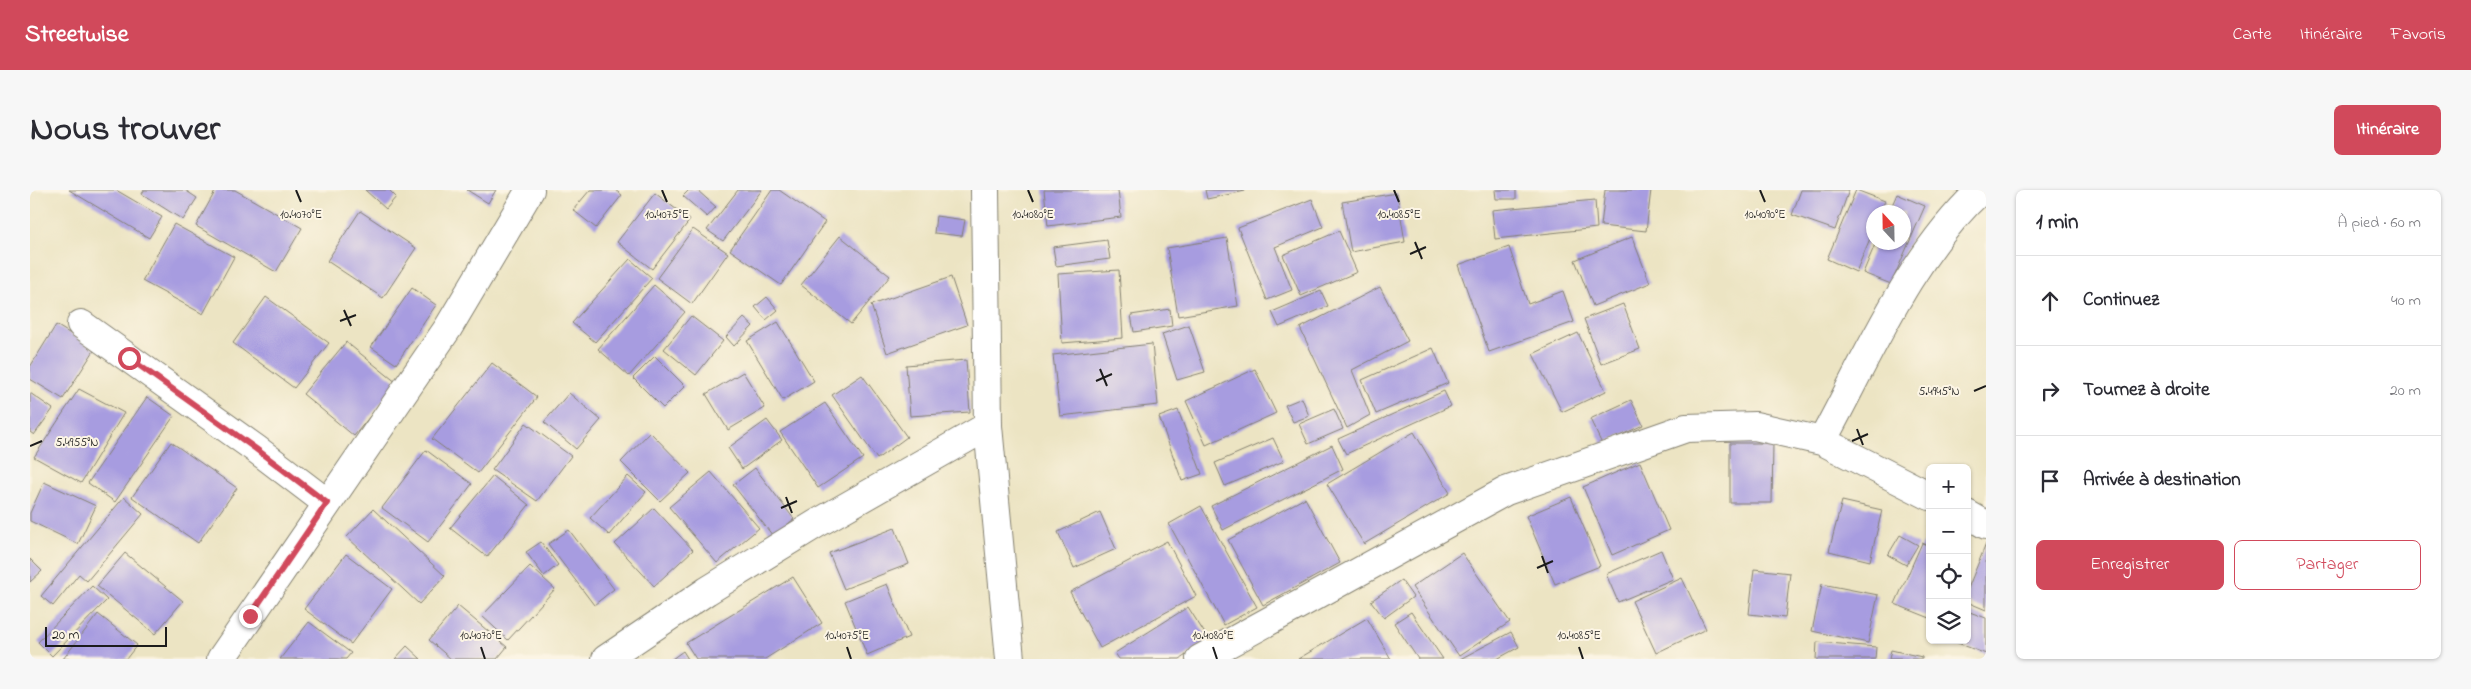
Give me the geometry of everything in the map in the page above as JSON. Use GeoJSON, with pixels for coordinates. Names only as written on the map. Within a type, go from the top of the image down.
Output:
{"type":"FeatureCollection","features":[{"type":"Feature","properties":{"kind":"street"},"geometry":{"type":"LineString","coordinates":[[221,659],[448,328],[530,190]]}},
{"type":"Feature","properties":{"kind":"street"},"geometry":{"type":"LineString","coordinates":[[985,190],[988,426],[1010,659]]}},
{"type":"Feature","properties":{"kind":"street"},"geometry":{"type":"LineString","coordinates":[[1822,441],[1914,270],[1962,208],[1981,190]]}},
{"type":"Feature","properties":{"kind":"street"},"geometry":{"type":"LineString","coordinates":[[81,324],[256,449],[327,503]]}},
{"type":"Feature","properties":{"kind":"street"},"geometry":{"type":"LineString","coordinates":[[606,659],[707,591],[816,524],[988,426]]}},
{"type":"Feature","properties":{"kind":"street"},"geometry":{"type":"LineString","coordinates":[[1200,659],[1506,491],[1686,428],[1755,426],[1822,441],[1926,494]]}},
{"type":"Feature","properties":{"kind":"street"},"geometry":{"type":"LineString","coordinates":[[1971,516],[1986,525]]}},
{"type":"Feature","properties":{"kind":"building"},"geometry":{"type":"Polygon","coordinates":[[[69,190],[116,190],[162,217],[149,238],[69,190]]]}},
{"type":"Feature","properties":{"kind":"building"},"geometry":{"type":"Polygon","coordinates":[[[144,190],[185,190],[197,198],[183,220],[142,194],[144,190]]]}},
{"type":"Feature","properties":{"kind":"building"},"geometry":{"type":"Polygon","coordinates":[[[216,190],[235,190],[302,228],[276,272],[196,226],[216,190]]]}},
{"type":"Feature","properties":{"kind":"building"},"geometry":{"type":"Polygon","coordinates":[[[365,190],[389,190],[396,197],[386,209],[365,190]]]}},
{"type":"Feature","properties":{"kind":"building"},"geometry":{"type":"Polygon","coordinates":[[[467,190],[496,190],[488,203],[467,190]]]}},
{"type":"Feature","properties":{"kind":"building"},"geometry":{"type":"Polygon","coordinates":[[[590,190],[615,190],[622,195],[596,228],[573,210],[590,190]]]}},
{"type":"Feature","properties":{"kind":"building"},"geometry":{"type":"Polygon","coordinates":[[[689,190],[697,190],[716,207],[707,217],[683,196],[689,190]]]}},
{"type":"Feature","properties":{"kind":"building"},"geometry":{"type":"Polygon","coordinates":[[[738,190],[762,190],[723,241],[707,230],[738,190]]]}},
{"type":"Feature","properties":{"kind":"building"},"geometry":{"type":"Polygon","coordinates":[[[772,190],[779,190],[825,222],[781,285],[730,250],[772,190]]]}},
{"type":"Feature","properties":{"kind":"building"},"geometry":{"type":"Polygon","coordinates":[[[1044,190],[1118,190],[1121,217],[1048,226],[1044,190]]]}},
{"type":"Feature","properties":{"kind":"building"},"geometry":{"type":"Polygon","coordinates":[[[1205,190],[1245,190],[1245,191],[1207,199],[1205,190]]]}},
{"type":"Feature","properties":{"kind":"building"},"geometry":{"type":"Polygon","coordinates":[[[1495,190],[1516,190],[1516,199],[1496,199],[1495,190]]]}},
{"type":"Feature","properties":{"kind":"building"},"geometry":{"type":"Polygon","coordinates":[[[1605,190],[1651,190],[1646,231],[1601,226],[1605,190]]]}},
{"type":"Feature","properties":{"kind":"building"},"geometry":{"type":"Polygon","coordinates":[[[1801,190],[1849,190],[1835,230],[1792,215],[1801,190]]]}},
{"type":"Feature","properties":{"kind":"building"},"geometry":{"type":"Polygon","coordinates":[[[1856,190],[1885,201],[1883,205],[1866,205],[1866,248],[1856,272],[1827,259],[1856,190]]]}},
{"type":"Feature","properties":{"kind":"building"},"geometry":{"type":"Polygon","coordinates":[[[655,193],[690,220],[652,269],[617,242],[655,193]]]}},
{"type":"Feature","properties":{"kind":"building"},"geometry":{"type":"Polygon","coordinates":[[[1397,193],[1405,242],[1351,252],[1342,202],[1397,193]]]}},
{"type":"Feature","properties":{"kind":"building"},"geometry":{"type":"Polygon","coordinates":[[[1897,194],[1925,206],[1911,238],[1911,205],[1892,205],[1897,194]]]}},
{"type":"Feature","properties":{"kind":"building"},"geometry":{"type":"Polygon","coordinates":[[[1312,199],[1323,227],[1275,247],[1292,290],[1267,300],[1238,228],[1312,199]]]}},
{"type":"Feature","properties":{"kind":"building"},"geometry":{"type":"Polygon","coordinates":[[[1595,200],[1597,228],[1495,239],[1492,210],[1595,200]]]}},
{"type":"Feature","properties":{"kind":"building"},"geometry":{"type":"Polygon","coordinates":[[[360,211],[416,248],[383,298],[327,261],[360,211]]]}},
{"type":"Feature","properties":{"kind":"building"},"geometry":{"type":"Polygon","coordinates":[[[936,216],[965,220],[962,236],[934,233],[936,216]]]}},
{"type":"Feature","properties":{"kind":"building"},"geometry":{"type":"Polygon","coordinates":[[[174,224],[234,257],[203,314],[142,281],[174,224]]]}},
{"type":"Feature","properties":{"kind":"building"},"geometry":{"type":"Polygon","coordinates":[[[693,229],[728,253],[692,304],[657,278],[693,229]]]}},
{"type":"Feature","properties":{"kind":"building"},"geometry":{"type":"Polygon","coordinates":[[[1339,231],[1357,272],[1301,296],[1283,255],[1339,231]]]}},
{"type":"Feature","properties":{"kind":"building"},"geometry":{"type":"Polygon","coordinates":[[[840,236],[890,276],[851,324],[801,285],[840,236]]]}},
{"type":"Feature","properties":{"kind":"building"},"geometry":{"type":"Polygon","coordinates":[[[1632,237],[1650,283],[1593,306],[1575,260],[1632,237]]]}},
{"type":"Feature","properties":{"kind":"building"},"geometry":{"type":"Polygon","coordinates":[[[1227,238],[1238,306],[1178,316],[1167,248],[1227,238]]]}},
{"type":"Feature","properties":{"kind":"building"},"geometry":{"type":"Polygon","coordinates":[[[1107,240],[1110,259],[1056,266],[1053,247],[1107,240]]]}},
{"type":"Feature","properties":{"kind":"building"},"geometry":{"type":"Polygon","coordinates":[[[1509,247],[1528,304],[1563,291],[1574,322],[1489,352],[1458,265],[1509,247]]]}},
{"type":"Feature","properties":{"kind":"building"},"geometry":{"type":"Polygon","coordinates":[[[1873,250],[1906,250],[1891,284],[1863,273],[1873,250]]]}},
{"type":"Feature","properties":{"kind":"building"},"geometry":{"type":"Polygon","coordinates":[[[630,259],[652,278],[595,342],[572,323],[630,259]]]}},
{"type":"Feature","properties":{"kind":"building"},"geometry":{"type":"Polygon","coordinates":[[[1119,270],[1123,338],[1062,343],[1058,274],[1119,270]]]}},
{"type":"Feature","properties":{"kind":"building"},"geometry":{"type":"Polygon","coordinates":[[[951,277],[967,325],[887,353],[871,305],[951,277]]]}},
{"type":"Feature","properties":{"kind":"building"},"geometry":{"type":"Polygon","coordinates":[[[654,285],[685,312],[629,376],[598,349],[654,285]]]}},
{"type":"Feature","properties":{"kind":"building"},"geometry":{"type":"Polygon","coordinates":[[[1380,287],[1408,341],[1352,370],[1370,415],[1347,428],[1300,328],[1380,287]]]}},
{"type":"Feature","properties":{"kind":"building"},"geometry":{"type":"Polygon","coordinates":[[[412,288],[436,305],[396,364],[371,347],[412,288]]]}},
{"type":"Feature","properties":{"kind":"building"},"geometry":{"type":"Polygon","coordinates":[[[1321,291],[1328,306],[1279,327],[1272,312],[1321,291]]]}},
{"type":"Feature","properties":{"kind":"building"},"geometry":{"type":"Polygon","coordinates":[[[266,297],[329,343],[294,388],[233,343],[266,297]]]}},
{"type":"Feature","properties":{"kind":"building"},"geometry":{"type":"Polygon","coordinates":[[[767,297],[778,310],[766,320],[755,307],[767,297]]]}},
{"type":"Feature","properties":{"kind":"building"},"geometry":{"type":"Polygon","coordinates":[[[1623,304],[1640,349],[1601,364],[1584,319],[1623,304]]]}},
{"type":"Feature","properties":{"kind":"building"},"geometry":{"type":"Polygon","coordinates":[[[1170,309],[1172,326],[1134,332],[1131,315],[1170,309]]]}},
{"type":"Feature","properties":{"kind":"building"},"geometry":{"type":"Polygon","coordinates":[[[691,316],[723,341],[696,375],[664,349],[691,316]]]}},
{"type":"Feature","properties":{"kind":"building"},"geometry":{"type":"Polygon","coordinates":[[[744,318],[753,326],[734,346],[726,337],[744,318]]]}},
{"type":"Feature","properties":{"kind":"building"},"geometry":{"type":"Polygon","coordinates":[[[778,322],[814,381],[783,400],[747,341],[778,322]]]}},
{"type":"Feature","properties":{"kind":"building"},"geometry":{"type":"Polygon","coordinates":[[[56,325],[95,349],[63,399],[30,379],[30,367],[56,325]]]}},
{"type":"Feature","properties":{"kind":"building"},"geometry":{"type":"Polygon","coordinates":[[[1189,325],[1205,372],[1177,380],[1162,334],[1189,325]]]}},
{"type":"Feature","properties":{"kind":"building"},"geometry":{"type":"Polygon","coordinates":[[[1578,333],[1606,391],[1562,412],[1533,354],[1578,333]]]}},
{"type":"Feature","properties":{"kind":"building"},"geometry":{"type":"Polygon","coordinates":[[[346,342],[397,383],[354,436],[303,394],[346,342]]]}},
{"type":"Feature","properties":{"kind":"building"},"geometry":{"type":"Polygon","coordinates":[[[1152,344],[1158,405],[1060,416],[1053,355],[1152,344]]]}},
{"type":"Feature","properties":{"kind":"building"},"geometry":{"type":"Polygon","coordinates":[[[1433,348],[1448,383],[1376,414],[1362,380],[1433,348]]]}},
{"type":"Feature","properties":{"kind":"building"},"geometry":{"type":"Polygon","coordinates":[[[655,356],[685,386],[663,408],[633,378],[655,356]]]}},
{"type":"Feature","properties":{"kind":"building"},"geometry":{"type":"Polygon","coordinates":[[[966,360],[970,412],[910,416],[906,365],[966,360]]]}},
{"type":"Feature","properties":{"kind":"building"},"geometry":{"type":"Polygon","coordinates":[[[492,363],[537,397],[478,473],[432,439],[492,363]]]}},
{"type":"Feature","properties":{"kind":"building"},"geometry":{"type":"Polygon","coordinates":[[[1255,369],[1276,413],[1206,445],[1186,401],[1255,369]]]}},
{"type":"Feature","properties":{"kind":"building"},"geometry":{"type":"Polygon","coordinates":[[[743,372],[765,408],[728,430],[706,394],[743,372]]]}},
{"type":"Feature","properties":{"kind":"building"},"geometry":{"type":"Polygon","coordinates":[[[862,375],[907,437],[877,459],[832,395],[862,375]]]}},
{"type":"Feature","properties":{"kind":"building"},"geometry":{"type":"Polygon","coordinates":[[[79,389],[124,413],[81,483],[34,457],[79,389]]]}},
{"type":"Feature","properties":{"kind":"building"},"geometry":{"type":"Polygon","coordinates":[[[1444,391],[1451,406],[1346,454],[1338,439],[1444,391]]]}},
{"type":"Feature","properties":{"kind":"building"},"geometry":{"type":"Polygon","coordinates":[[[30,393],[53,409],[34,435],[30,432],[30,393]]]}},
{"type":"Feature","properties":{"kind":"building"},"geometry":{"type":"Polygon","coordinates":[[[569,393],[601,420],[576,449],[544,422],[569,393]]]}},
{"type":"Feature","properties":{"kind":"building"},"geometry":{"type":"Polygon","coordinates":[[[147,397],[174,416],[115,502],[88,483],[147,397]]]}},
{"type":"Feature","properties":{"kind":"building"},"geometry":{"type":"Polygon","coordinates":[[[1302,398],[1309,416],[1293,422],[1285,405],[1302,398]]]}},
{"type":"Feature","properties":{"kind":"building"},"geometry":{"type":"Polygon","coordinates":[[[1631,400],[1643,425],[1602,444],[1590,419],[1631,400]]]}},
{"type":"Feature","properties":{"kind":"building"},"geometry":{"type":"Polygon","coordinates":[[[825,403],[863,458],[818,488],[780,432],[825,403]]]}},
{"type":"Feature","properties":{"kind":"building"},"geometry":{"type":"Polygon","coordinates":[[[1334,409],[1343,429],[1308,444],[1299,424],[1334,409]]]}},
{"type":"Feature","properties":{"kind":"building"},"geometry":{"type":"Polygon","coordinates":[[[1178,410],[1202,474],[1182,481],[1159,417],[1178,410]]]}},
{"type":"Feature","properties":{"kind":"building"},"geometry":{"type":"Polygon","coordinates":[[[767,420],[782,440],[742,469],[728,448],[767,420]]]}},
{"type":"Feature","properties":{"kind":"building"},"geometry":{"type":"Polygon","coordinates":[[[526,423],[571,456],[537,501],[492,470],[526,423]]]}},
{"type":"Feature","properties":{"kind":"building"},"geometry":{"type":"Polygon","coordinates":[[[650,432],[690,473],[660,501],[621,462],[650,432]]]}},
{"type":"Feature","properties":{"kind":"building"},"geometry":{"type":"Polygon","coordinates":[[[1414,432],[1450,493],[1364,544],[1327,484],[1414,432]]]}},
{"type":"Feature","properties":{"kind":"building"},"geometry":{"type":"Polygon","coordinates":[[[1273,438],[1284,461],[1225,486],[1215,463],[1273,438]]]}},
{"type":"Feature","properties":{"kind":"building"},"geometry":{"type":"Polygon","coordinates":[[[171,442],[237,488],[198,543],[132,497],[171,442]]]}},
{"type":"Feature","properties":{"kind":"building"},"geometry":{"type":"Polygon","coordinates":[[[1730,443],[1773,443],[1772,503],[1730,503],[1730,443]]]}},
{"type":"Feature","properties":{"kind":"building"},"geometry":{"type":"Polygon","coordinates":[[[1332,445],[1343,469],[1223,530],[1211,506],[1332,445]]]}},
{"type":"Feature","properties":{"kind":"building"},"geometry":{"type":"Polygon","coordinates":[[[426,450],[472,484],[428,542],[382,508],[426,450]]]}},
{"type":"Feature","properties":{"kind":"building"},"geometry":{"type":"Polygon","coordinates":[[[1640,462],[1669,530],[1612,555],[1583,487],[1640,462]]]}},
{"type":"Feature","properties":{"kind":"building"},"geometry":{"type":"Polygon","coordinates":[[[755,468],[794,519],[773,536],[733,485],[755,468]]]}},
{"type":"Feature","properties":{"kind":"building"},"geometry":{"type":"Polygon","coordinates":[[[711,472],[759,528],[717,563],[669,507],[711,472]]]}},
{"type":"Feature","properties":{"kind":"building"},"geometry":{"type":"Polygon","coordinates":[[[493,476],[529,505],[487,557],[450,528],[493,476]]]}},
{"type":"Feature","properties":{"kind":"building"},"geometry":{"type":"Polygon","coordinates":[[[628,476],[646,492],[609,535],[590,518],[628,476]]]}},
{"type":"Feature","properties":{"kind":"building"},"geometry":{"type":"Polygon","coordinates":[[[44,482],[96,506],[78,544],[30,521],[30,513],[44,482]]]}},
{"type":"Feature","properties":{"kind":"building"},"geometry":{"type":"Polygon","coordinates":[[[124,497],[143,514],[87,581],[79,574],[53,606],[41,596],[124,497]]]}},
{"type":"Feature","properties":{"kind":"building"},"geometry":{"type":"Polygon","coordinates":[[[1571,497],[1600,566],[1555,584],[1526,516],[1571,497]]]}},
{"type":"Feature","properties":{"kind":"building"},"geometry":{"type":"Polygon","coordinates":[[[1305,498],[1340,563],[1263,605],[1228,540],[1305,498]]]}},
{"type":"Feature","properties":{"kind":"building"},"geometry":{"type":"Polygon","coordinates":[[[1842,501],[1882,510],[1870,561],[1829,551],[1842,501]]]}},
{"type":"Feature","properties":{"kind":"building"},"geometry":{"type":"Polygon","coordinates":[[[1201,506],[1257,607],[1224,625],[1169,524],[1201,506]]]}},
{"type":"Feature","properties":{"kind":"building"},"geometry":{"type":"Polygon","coordinates":[[[654,508],[693,550],[654,586],[615,544],[654,508]]]}},
{"type":"Feature","properties":{"kind":"building"},"geometry":{"type":"Polygon","coordinates":[[[373,509],[445,576],[419,604],[347,537],[373,509]]]}},
{"type":"Feature","properties":{"kind":"building"},"geometry":{"type":"Polygon","coordinates":[[[1100,512],[1116,549],[1074,568],[1058,532],[1100,512]]]}},
{"type":"Feature","properties":{"kind":"building"},"geometry":{"type":"Polygon","coordinates":[[[895,528],[909,564],[844,589],[829,553],[895,528]]]}},
{"type":"Feature","properties":{"kind":"building"},"geometry":{"type":"Polygon","coordinates":[[[569,530],[614,589],[594,605],[548,544],[569,530]]]}},
{"type":"Feature","properties":{"kind":"building"},"geometry":{"type":"Polygon","coordinates":[[[1900,535],[1918,545],[1906,565],[1888,555],[1900,535]]]}},
{"type":"Feature","properties":{"kind":"building"},"geometry":{"type":"Polygon","coordinates":[[[1167,541],[1196,596],[1100,648],[1070,592],[1167,541]]]}},
{"type":"Feature","properties":{"kind":"building"},"geometry":{"type":"Polygon","coordinates":[[[541,542],[558,565],[544,576],[526,552],[541,542]]]}},
{"type":"Feature","properties":{"kind":"building"},"geometry":{"type":"Polygon","coordinates":[[[1922,543],[1926,544],[1926,616],[1895,604],[1922,543]]]}},
{"type":"Feature","properties":{"kind":"building"},"geometry":{"type":"Polygon","coordinates":[[[1986,544],[1986,610],[1971,604],[1971,581],[1986,544]]]}},
{"type":"Feature","properties":{"kind":"building"},"geometry":{"type":"Polygon","coordinates":[[[1661,550],[1673,579],[1618,602],[1606,574],[1661,550]]]}},
{"type":"Feature","properties":{"kind":"building"},"geometry":{"type":"Polygon","coordinates":[[[125,553],[183,601],[155,634],[97,586],[125,553]]]}},
{"type":"Feature","properties":{"kind":"building"},"geometry":{"type":"Polygon","coordinates":[[[1462,553],[1510,622],[1459,656],[1412,587],[1462,553]]]}},
{"type":"Feature","properties":{"kind":"building"},"geometry":{"type":"Polygon","coordinates":[[[346,554],[392,589],[351,644],[304,609],[346,554]]]}},
{"type":"Feature","properties":{"kind":"building"},"geometry":{"type":"Polygon","coordinates":[[[30,559],[42,571],[30,582],[30,559]]]}},
{"type":"Feature","properties":{"kind":"building"},"geometry":{"type":"Polygon","coordinates":[[[530,566],[555,589],[508,640],[482,616],[530,566]]]}},
{"type":"Feature","properties":{"kind":"building"},"geometry":{"type":"Polygon","coordinates":[[[1754,569],[1790,573],[1785,618],[1749,614],[1754,569]]]}},
{"type":"Feature","properties":{"kind":"building"},"geometry":{"type":"Polygon","coordinates":[[[793,577],[822,623],[765,659],[696,659],[686,643],[793,577]]]}},
{"type":"Feature","properties":{"kind":"building"},"geometry":{"type":"Polygon","coordinates":[[[1682,578],[1706,629],[1656,653],[1632,601],[1682,578]]]}},
{"type":"Feature","properties":{"kind":"building"},"geometry":{"type":"Polygon","coordinates":[[[1401,580],[1413,597],[1384,618],[1371,601],[1401,580]]]}},
{"type":"Feature","properties":{"kind":"building"},"geometry":{"type":"Polygon","coordinates":[[[887,584],[909,637],[867,655],[845,601],[887,584]]]}},
{"type":"Feature","properties":{"kind":"building"},"geometry":{"type":"Polygon","coordinates":[[[1822,584],[1878,595],[1868,643],[1812,631],[1822,584]]]}},
{"type":"Feature","properties":{"kind":"building"},"geometry":{"type":"Polygon","coordinates":[[[92,586],[107,600],[52,656],[38,642],[92,586]]]}},
{"type":"Feature","properties":{"kind":"building"},"geometry":{"type":"Polygon","coordinates":[[[458,606],[507,647],[497,659],[451,659],[429,640],[458,606]]]}},
{"type":"Feature","properties":{"kind":"building"},"geometry":{"type":"Polygon","coordinates":[[[1188,607],[1209,640],[1180,659],[1119,659],[1115,653],[1188,607]]]}},
{"type":"Feature","properties":{"kind":"building"},"geometry":{"type":"Polygon","coordinates":[[[1411,612],[1443,659],[1418,659],[1394,623],[1411,612]]]}},
{"type":"Feature","properties":{"kind":"building"},"geometry":{"type":"Polygon","coordinates":[[[1971,612],[1986,618],[1986,654],[1960,644],[1971,644],[1971,612]]]}},
{"type":"Feature","properties":{"kind":"building"},"geometry":{"type":"Polygon","coordinates":[[[98,614],[137,645],[126,659],[63,659],[98,614]]]}},
{"type":"Feature","properties":{"kind":"building"},"geometry":{"type":"Polygon","coordinates":[[[1367,618],[1391,659],[1298,659],[1367,618]]]}},
{"type":"Feature","properties":{"kind":"building"},"geometry":{"type":"Polygon","coordinates":[[[309,622],[351,653],[346,659],[280,659],[309,622]]]}},
{"type":"Feature","properties":{"kind":"building"},"geometry":{"type":"Polygon","coordinates":[[[1511,632],[1519,647],[1497,659],[1460,659],[1511,632]]]}},
{"type":"Feature","properties":{"kind":"building"},"geometry":{"type":"Polygon","coordinates":[[[1817,642],[1876,647],[1875,659],[1816,659],[1817,642]]]}},
{"type":"Feature","properties":{"kind":"building"},"geometry":{"type":"Polygon","coordinates":[[[407,646],[421,659],[395,659],[407,646]]]}},
{"type":"Feature","properties":{"kind":"building"},"geometry":{"type":"Polygon","coordinates":[[[1891,650],[1922,657],[1922,659],[1889,659],[1891,650]]]}},
{"type":"Feature","properties":{"kind":"building"},"geometry":{"type":"Polygon","coordinates":[[[683,651],[688,659],[672,659],[683,651]]]}},
{"type":"Feature","properties":{"kind":"route"},"geometry":{"type":"LineString","coordinates":[[129,358],[256,449],[327,503],[250,616]]}}]}
